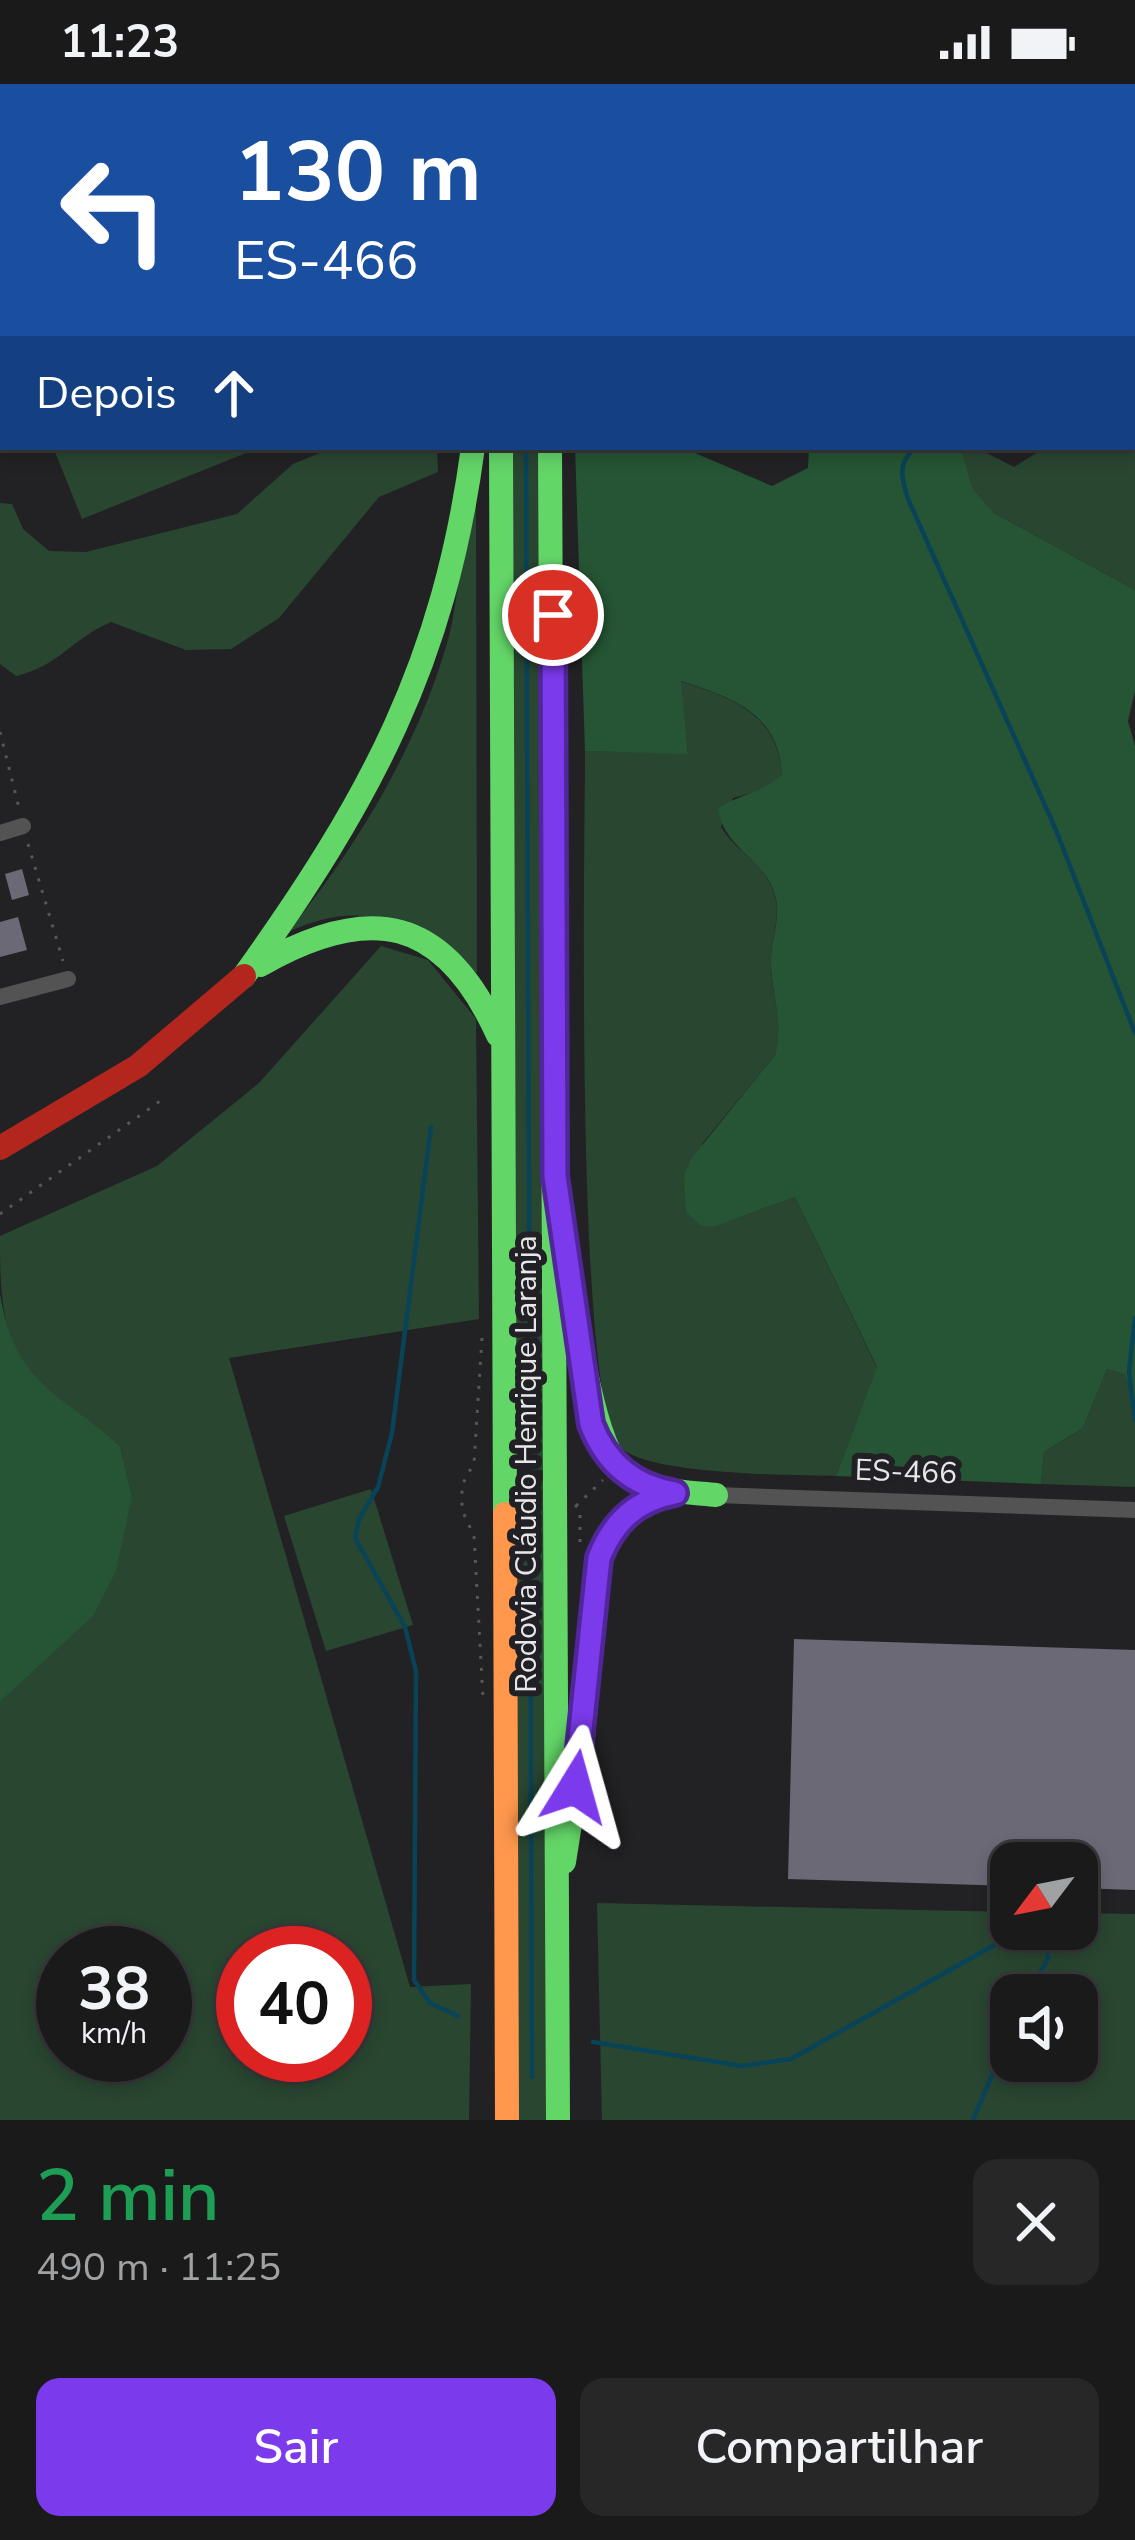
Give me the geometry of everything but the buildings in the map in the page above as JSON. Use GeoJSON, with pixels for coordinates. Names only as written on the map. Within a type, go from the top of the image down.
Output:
{"type":"FeatureCollection","features":[{"type":"Feature","properties":{"kind":"main road"},"geometry":{"type":"LineString","coordinates":[[244,976],[342,839],[403,722],[447,598],[472,450]]}},
{"type":"Feature","properties":{"kind":"main road","name":"Rodovia Cláudio Henrique Laranja"},"geometry":{"type":"LineString","coordinates":[[501,450],[507,2120]]}},
{"type":"Feature","properties":{"kind":"main road","name":"Rodovia Cláudio Henrique Laranja"},"geometry":{"type":"LineString","coordinates":[[550,450],[558,2120]]}},
{"type":"Feature","properties":{"kind":"main road"},"geometry":{"type":"LineString","coordinates":[[0,1148],[138,1066],[244,976],[291,943],[326,928],[364,924],[401,929],[447,953],[471,978],[505,1057]]}},
{"type":"Feature","properties":{"kind":"main road"},"geometry":{"type":"LineString","coordinates":[[555,1176],[591,1424],[617,1466]]}},
{"type":"Feature","properties":{"kind":"main road","name":"ES-466"},"geometry":{"type":"LineString","coordinates":[[617,1466],[647,1486],[716,1495]]}},
{"type":"Feature","properties":{"kind":"main road","name":"ES-466"},"geometry":{"type":"LineString","coordinates":[[557,1906],[582,1748],[599,1558],[612,1530],[633,1509],[675,1493]]}},
{"type":"Feature","properties":{"kind":"street"},"geometry":{"type":"LineString","coordinates":[[0,832],[23,826]]}},
{"type":"Feature","properties":{"kind":"street"},"geometry":{"type":"LineString","coordinates":[[0,997],[68,979]]}},
{"type":"Feature","properties":{"kind":"street","name":"ES-466"},"geometry":{"type":"LineString","coordinates":[[716,1495],[1135,1510]]}},
{"type":"Feature","properties":{"kind":"path"},"geometry":{"type":"LineString","coordinates":[[0,732],[68,979]]}},
{"type":"Feature","properties":{"kind":"path"},"geometry":{"type":"LineString","coordinates":[[0,1214],[163,1099]]}},
{"type":"Feature","properties":{"kind":"path","name":"Rodovia Cláudio Henrique Laranja"},"geometry":{"type":"LineString","coordinates":[[484,1325],[474,1463],[462,1486],[462,1510],[474,1535],[484,1715]]}},
{"type":"Feature","properties":{"kind":"path"},"geometry":{"type":"LineString","coordinates":[[576,1506],[617,1466]]}},
{"type":"Feature","properties":{"kind":"green space"},"geometry":{"type":"Polygon","coordinates":[[[54,450],[254,450],[82,519],[54,450]]]}},
{"type":"Feature","properties":{"kind":"green space"},"geometry":{"type":"Polygon","coordinates":[[[327,450],[437,450],[438,472],[379,497],[279,618],[231,649],[186,650],[111,622],[31,672],[16,676],[0,664],[0,503],[12,504],[23,529],[49,551],[86,552],[237,514],[293,464],[327,450]]]}},
{"type":"Feature","properties":{"kind":"green space"},"geometry":{"type":"Polygon","coordinates":[[[512,450],[541,450],[546,1470],[517,1469],[512,450]]]}},
{"type":"Feature","properties":{"kind":"green space"},"geometry":{"type":"Polygon","coordinates":[[[575,450],[688,450],[772,486],[808,468],[809,450],[962,450],[973,489],[994,513],[1135,590],[1135,691],[1128,721],[1135,746],[1135,1401],[1124,1374],[1107,1369],[1083,1428],[1044,1452],[1041,1484],[836,1476],[877,1367],[795,1197],[713,1227],[700,1225],[686,1212],[684,1175],[691,1159],[775,1055],[778,1020],[771,953],[775,894],[763,873],[726,832],[718,809],[782,774],[779,753],[762,722],[749,711],[681,681],[688,754],[585,751],[575,450]]]}},
{"type":"Feature","properties":{"kind":"green space"},"geometry":{"type":"Polygon","coordinates":[[[962,450],[981,450],[1014,467],[1041,450],[1135,450],[1135,590],[994,513],[973,489],[962,450]]]}},
{"type":"Feature","properties":{"kind":"green space"},"geometry":{"type":"Polygon","coordinates":[[[476,504],[477,973],[408,931],[367,916],[318,921],[288,932],[361,830],[420,719],[448,640],[476,504]]]}},
{"type":"Feature","properties":{"kind":"green space"},"geometry":{"type":"Polygon","coordinates":[[[680,681],[748,711],[771,736],[778,753],[782,774],[769,788],[733,798],[721,827],[764,874],[774,893],[777,913],[771,963],[778,1042],[775,1055],[702,1144],[712,1227],[795,1197],[877,1368],[836,1476],[723,1472],[661,1464],[621,1448],[606,1410],[596,1335],[585,1120],[585,751],[688,753],[680,681]]]}},
{"type":"Feature","properties":{"kind":"green space"},"geometry":{"type":"Polygon","coordinates":[[[381,946],[428,960],[476,1019],[479,1319],[229,1358],[410,1987],[471,1984],[469,2120],[0,2120],[0,1702],[93,1615],[132,1496],[120,1446],[45,1391],[15,1350],[2,1294],[0,1236],[157,1166],[259,1083],[381,946]]]}},
{"type":"Feature","properties":{"kind":"green space"},"geometry":{"type":"Polygon","coordinates":[[[0,1294],[16,1348],[28,1368],[120,1446],[132,1496],[116,1571],[93,1616],[0,1702],[0,1294]]]}},
{"type":"Feature","properties":{"kind":"green space"},"geometry":{"type":"Polygon","coordinates":[[[1107,1369],[1124,1374],[1135,1401],[1135,1487],[1041,1484],[1044,1452],[1083,1428],[1107,1369]]]}},
{"type":"Feature","properties":{"kind":"green space"},"geometry":{"type":"Polygon","coordinates":[[[517,1481],[547,1481],[548,2120],[518,2120],[517,1481]]]}},
{"type":"Feature","properties":{"kind":"green space"},"geometry":{"type":"Polygon","coordinates":[[[371,1489],[413,1625],[326,1651],[284,1516],[371,1489]]]}},
{"type":"Feature","properties":{"kind":"green space"},"geometry":{"type":"Polygon","coordinates":[[[597,1903],[990,1912],[990,1950],[1098,1950],[1098,1913],[1135,1914],[1135,2120],[602,2120],[597,1903]]]}},
{"type":"Feature","properties":{"kind":"waterway"},"geometry":{"type":"LineString","coordinates":[[526,450],[530,1464]]}},
{"type":"Feature","properties":{"kind":"waterway"},"geometry":{"type":"LineString","coordinates":[[914,450],[902,471],[908,499],[1056,830],[1135,1033]]}},
{"type":"Feature","properties":{"kind":"waterway"},"geometry":{"type":"LineString","coordinates":[[431,1127],[392,1433],[378,1487],[359,1519],[355,1538],[405,1627],[416,1671],[414,1980],[430,2003],[458,2016]]}},
{"type":"Feature","properties":{"kind":"waterway"},"geometry":{"type":"LineString","coordinates":[[1135,1318],[1129,1372],[1135,1420]]}},
{"type":"Feature","properties":{"kind":"waterway"},"geometry":{"type":"LineString","coordinates":[[530,1489],[532,2077]]}},
{"type":"Feature","properties":{"kind":"waterway"},"geometry":{"type":"LineString","coordinates":[[593,2042],[742,2066],[791,2059],[990,1947]]}},
{"type":"Feature","properties":{"kind":"waterway"},"geometry":{"type":"LineString","coordinates":[[1039,1974],[1048,1950]]}},
{"type":"Feature","properties":{"kind":"waterway"},"geometry":{"type":"LineString","coordinates":[[973,2120],[990,2080]]}},
{"type":"Feature","properties":{"kind":"traffic: fast"},"geometry":{"type":"LineString","coordinates":[[244,976],[329,850],[395,727],[443,596],[472,450]]}},
{"type":"Feature","properties":{"kind":"traffic: fast"},"geometry":{"type":"LineString","coordinates":[[501,450],[505,1514]]}},
{"type":"Feature","properties":{"kind":"traffic: fast"},"geometry":{"type":"LineString","coordinates":[[550,450],[558,2120]]}},
{"type":"Feature","properties":{"kind":"traffic: fast"},"geometry":{"type":"LineString","coordinates":[[260,965],[336,933],[369,928],[400,932],[428,944],[454,965],[498,1035]]}},
{"type":"Feature","properties":{"kind":"traffic: fast"},"geometry":{"type":"LineString","coordinates":[[560,1207],[590,1392],[612,1457],[626,1474],[647,1484],[716,1495]]}},
{"type":"Feature","properties":{"kind":"traffic: fast"},"geometry":{"type":"LineString","coordinates":[[564,1862],[582,1748],[599,1558],[622,1518],[646,1501],[675,1493]]}},
{"type":"Feature","properties":{"kind":"traffic: slow"},"geometry":{"type":"LineString","coordinates":[[505,1514],[507,2120]]}},
{"type":"Feature","properties":{"kind":"traffic: jam"},"geometry":{"type":"LineString","coordinates":[[0,1148],[138,1066],[244,976]]}},
{"type":"Feature","properties":{"kind":"route"},"geometry":{"type":"LineString","coordinates":[[553,615],[555,1176],[580,1320],[591,1424],[603,1450],[622,1472],[647,1486],[675,1493],[633,1509],[612,1530],[599,1558],[575,1787]]}}]}
